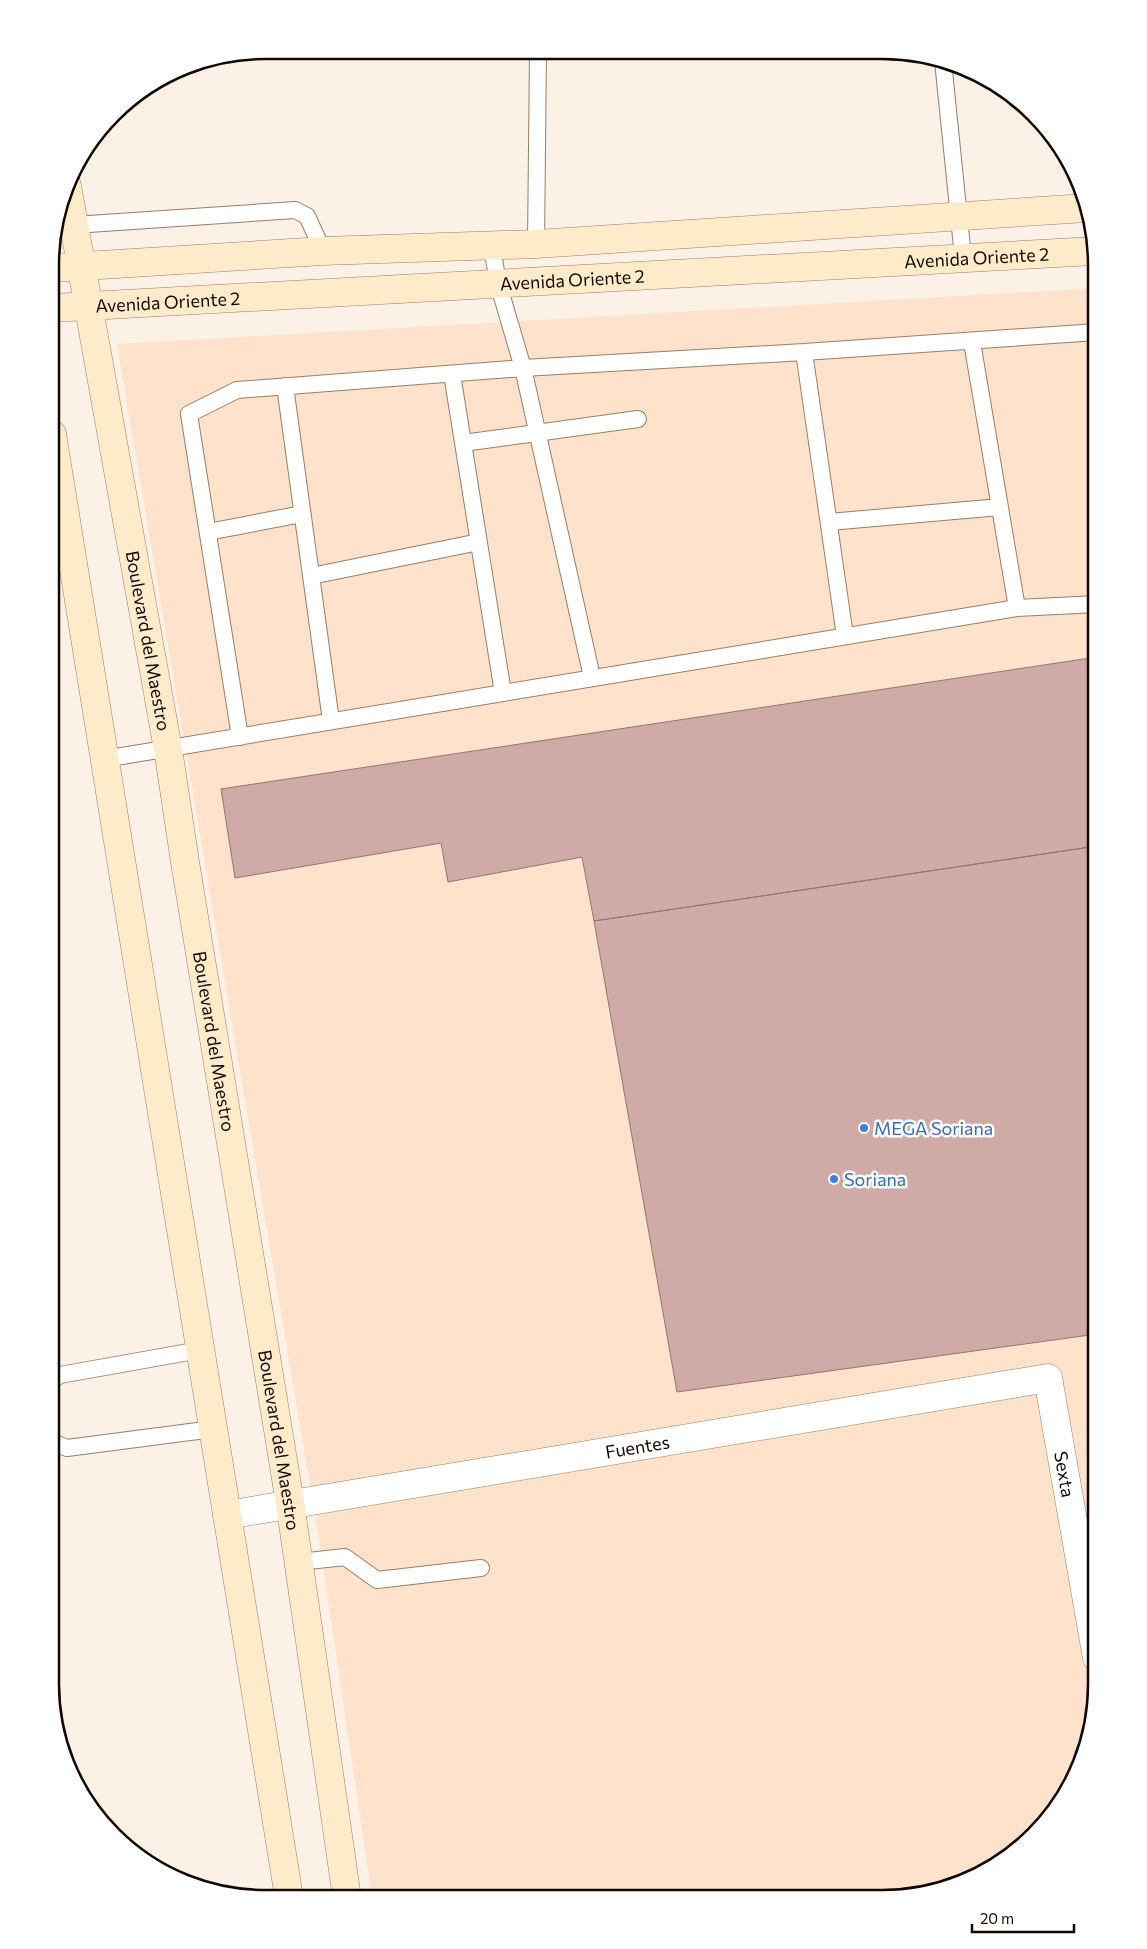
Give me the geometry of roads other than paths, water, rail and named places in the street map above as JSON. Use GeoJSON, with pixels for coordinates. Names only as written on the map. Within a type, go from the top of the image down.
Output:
{"type":"FeatureCollection","features":[{"type":"Feature","properties":{"kind":"main road","name":"Boulevard del Maestro"},"geometry":{"type":"LineString","coordinates":[[69,200],[168,749],[290,1504],[346,1890]]}},
{"type":"Feature","properties":{"kind":"main road","name":"Avenida Oriente 2"},"geometry":{"type":"LineString","coordinates":[[59,268],[323,251],[492,247],[1080,208]]}},
{"type":"Feature","properties":{"kind":"main road","name":"Avenida Oriente 2"},"geometry":{"type":"LineString","coordinates":[[59,308],[1088,250]]}},
{"type":"Feature","properties":{"kind":"main road"},"geometry":{"type":"LineString","coordinates":[[59,519],[61,543],[104,759],[288,1890]]}},
{"type":"Feature","properties":{"kind":"street","name":"Fuentes"},"geometry":{"type":"LineString","coordinates":[[227,1515],[1048,1378]]}},
{"type":"Feature","properties":{"kind":"street","name":"Sexta"},"geometry":{"type":"LineString","coordinates":[[1048,1378],[1088,1611]]}},
{"type":"Feature","properties":{"kind":"lane"},"geometry":{"type":"LineString","coordinates":[[536,244],[538,59]]}},
{"type":"Feature","properties":{"kind":"lane"},"geometry":{"type":"LineString","coordinates":[[944,68],[964,257]]}},
{"type":"Feature","properties":{"kind":"lane"},"geometry":{"type":"LineString","coordinates":[[74,226],[295,210],[307,216],[323,251]]}},
{"type":"Feature","properties":{"kind":"lane"},"geometry":{"type":"LineString","coordinates":[[492,247],[498,283],[523,368],[592,678]]}},
{"type":"Feature","properties":{"kind":"lane"},"geometry":{"type":"LineString","coordinates":[[240,736],[189,414],[237,390],[523,368],[972,342],[1088,333]]}},
{"type":"Feature","properties":{"kind":"lane"},"geometry":{"type":"LineString","coordinates":[[972,342],[1017,608]]}},
{"type":"Feature","properties":{"kind":"lane"},"geometry":{"type":"LineString","coordinates":[[804,352],[845,636]]}},
{"type":"Feature","properties":{"kind":"lane"},"geometry":{"type":"LineString","coordinates":[[452,374],[503,693]]}},
{"type":"Feature","properties":{"kind":"lane"},"geometry":{"type":"LineString","coordinates":[[284,386],[331,721]]}},
{"type":"Feature","properties":{"kind":"lane"},"geometry":{"type":"LineString","coordinates":[[463,442],[638,419]]}},
{"type":"Feature","properties":{"kind":"lane"},"geometry":{"type":"LineString","coordinates":[[828,522],[1000,507]]}},
{"type":"Feature","properties":{"kind":"lane"},"geometry":{"type":"LineString","coordinates":[[208,532],[302,514]]}},
{"type":"Feature","properties":{"kind":"lane"},"geometry":{"type":"LineString","coordinates":[[311,576],[479,542]]}},
{"type":"Feature","properties":{"kind":"lane"},"geometry":{"type":"LineString","coordinates":[[104,759],[1017,608],[1088,604]]}},
{"type":"Feature","properties":{"kind":"lane"},"geometry":{"type":"LineString","coordinates":[[59,1376],[200,1350]]}},
{"type":"Feature","properties":{"kind":"lane"},"geometry":{"type":"LineString","coordinates":[[59,1445],[67,1448],[213,1429]]}},
{"type":"Feature","properties":{"kind":"lane"},"geometry":{"type":"LineString","coordinates":[[299,1562],[345,1557],[377,1580],[482,1568]]}},
{"type":"Feature","properties":{"kind":"place","name":"MEGA Soriana"},"geometry":{"type":"Point","coordinates":[864,1128]}},
{"type":"Feature","properties":{"kind":"place","name":"Soriana"},"geometry":{"type":"Point","coordinates":[834,1179]}}]}
